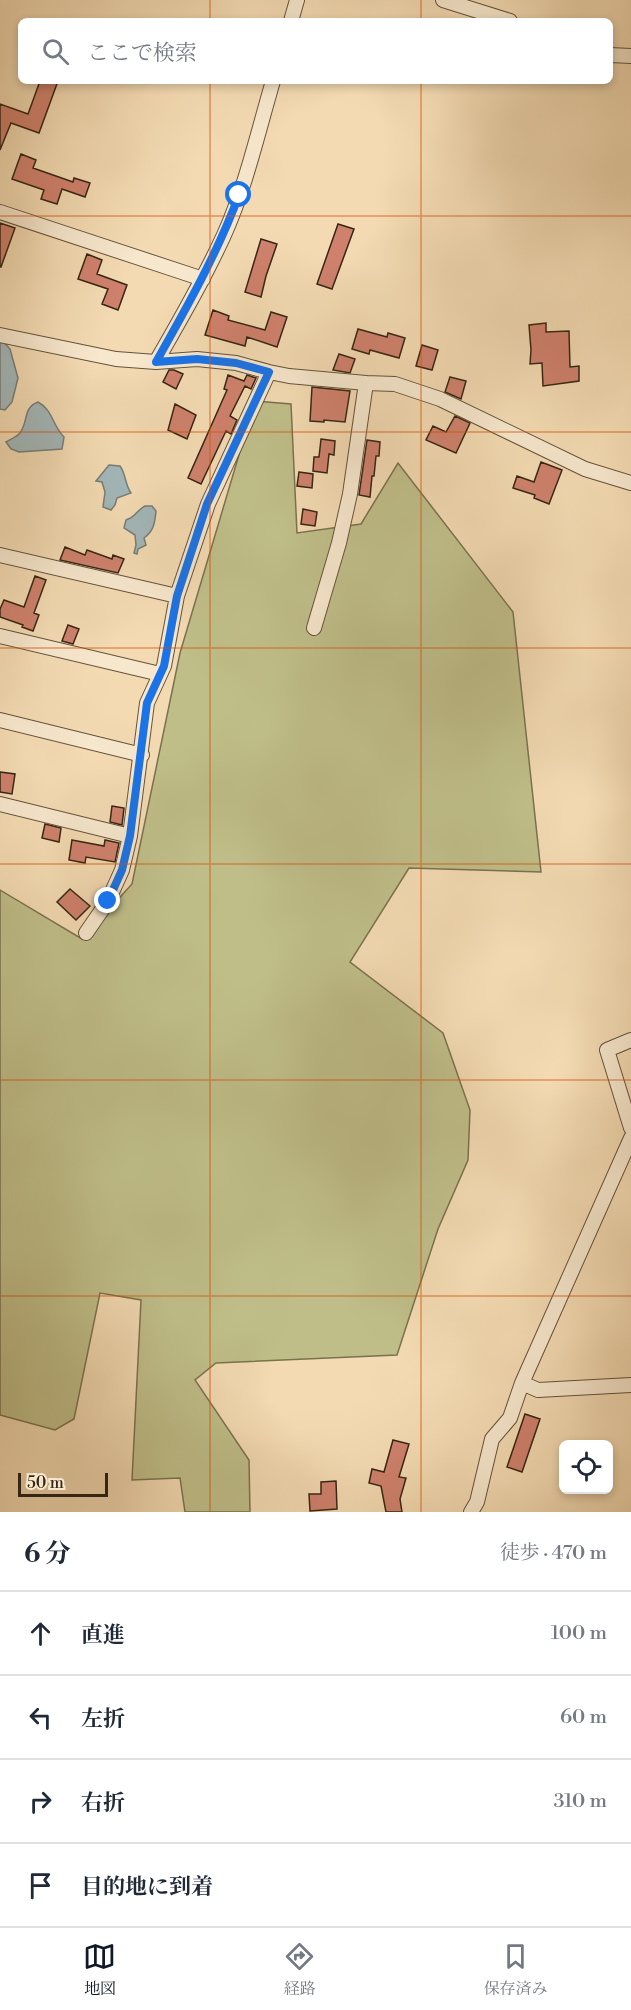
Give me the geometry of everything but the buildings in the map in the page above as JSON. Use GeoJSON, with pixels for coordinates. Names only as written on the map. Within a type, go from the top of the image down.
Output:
{"type":"FeatureCollection","features":[{"type":"Feature","properties":{"kind":"street"},"geometry":{"type":"LineString","coordinates":[[292,18],[297,0]]}},
{"type":"Feature","properties":{"kind":"street"},"geometry":{"type":"LineString","coordinates":[[445,0],[501,18]]}},
{"type":"Feature","properties":{"kind":"street"},"geometry":{"type":"LineString","coordinates":[[613,55],[631,56]]}},
{"type":"Feature","properties":{"kind":"street"},"geometry":{"type":"LineString","coordinates":[[156,362],[203,279],[224,234],[239,195],[272,84]]}},
{"type":"Feature","properties":{"kind":"street"},"geometry":{"type":"LineString","coordinates":[[0,212],[203,279]]}},
{"type":"Feature","properties":{"kind":"street"},"geometry":{"type":"LineString","coordinates":[[0,335],[116,359],[156,362],[197,359],[236,363],[269,372],[395,384],[440,399],[585,469],[631,483]]}},
{"type":"Feature","properties":{"kind":"street"},"geometry":{"type":"LineString","coordinates":[[86,933],[108,901],[122,870],[130,836],[147,703],[164,666],[177,596],[207,504],[269,372]]}},
{"type":"Feature","properties":{"kind":"street"},"geometry":{"type":"LineString","coordinates":[[314,628],[339,543],[350,494],[366,383]]}},
{"type":"Feature","properties":{"kind":"street"},"geometry":{"type":"LineString","coordinates":[[0,555],[177,596]]}},
{"type":"Feature","properties":{"kind":"street"},"geometry":{"type":"LineString","coordinates":[[0,636],[160,674]]}},
{"type":"Feature","properties":{"kind":"street"},"geometry":{"type":"LineString","coordinates":[[0,720],[142,755]]}},
{"type":"Feature","properties":{"kind":"street"},"geometry":{"type":"LineString","coordinates":[[0,804],[130,836]]}},
{"type":"Feature","properties":{"kind":"street"},"geometry":{"type":"LineString","coordinates":[[631,1040],[606,1050],[631,1128]]}},
{"type":"Feature","properties":{"kind":"street"},"geometry":{"type":"LineString","coordinates":[[471,1512],[477,1502],[492,1439],[510,1418],[522,1383],[631,1138]]}},
{"type":"Feature","properties":{"kind":"street"},"geometry":{"type":"LineString","coordinates":[[522,1383],[538,1390],[631,1385]]}},
{"type":"Feature","properties":{"kind":"shaded area"},"geometry":{"type":"Polygon","coordinates":[[[0,338],[10,349],[18,378],[12,402],[5,410],[0,409],[0,338]]]}},
{"type":"Feature","properties":{"kind":"shaded area"},"geometry":{"type":"Polygon","coordinates":[[[255,401],[291,404],[297,533],[361,524],[398,463],[513,612],[541,872],[409,868],[350,962],[443,1033],[470,1110],[468,1160],[438,1229],[397,1355],[216,1363],[195,1380],[249,1460],[250,1512],[185,1512],[180,1478],[132,1480],[141,1300],[100,1293],[74,1419],[55,1430],[0,1415],[0,890],[82,939],[132,884],[180,653],[255,401]]]}},
{"type":"Feature","properties":{"kind":"shaded area"},"geometry":{"type":"Polygon","coordinates":[[[38,402],[50,413],[64,437],[62,449],[19,452],[11,449],[6,442],[19,434],[30,408],[38,402]]]}},
{"type":"Feature","properties":{"kind":"shaded area"},"geometry":{"type":"Polygon","coordinates":[[[109,465],[120,466],[131,493],[117,498],[111,510],[103,507],[105,492],[102,482],[96,481],[109,465]]]}},
{"type":"Feature","properties":{"kind":"shaded area"},"geometry":{"type":"Polygon","coordinates":[[[145,506],[152,506],[156,511],[155,519],[152,529],[144,538],[146,545],[138,549],[137,554],[134,553],[135,535],[124,528],[126,520],[145,506]]]}},
{"type":"Feature","properties":{"kind":"route"},"geometry":{"type":"LineString","coordinates":[[108,901],[122,870],[130,836],[147,703],[164,666],[177,596],[207,504],[269,372],[236,363],[197,359],[156,362],[203,279],[239,195]]}}]}
